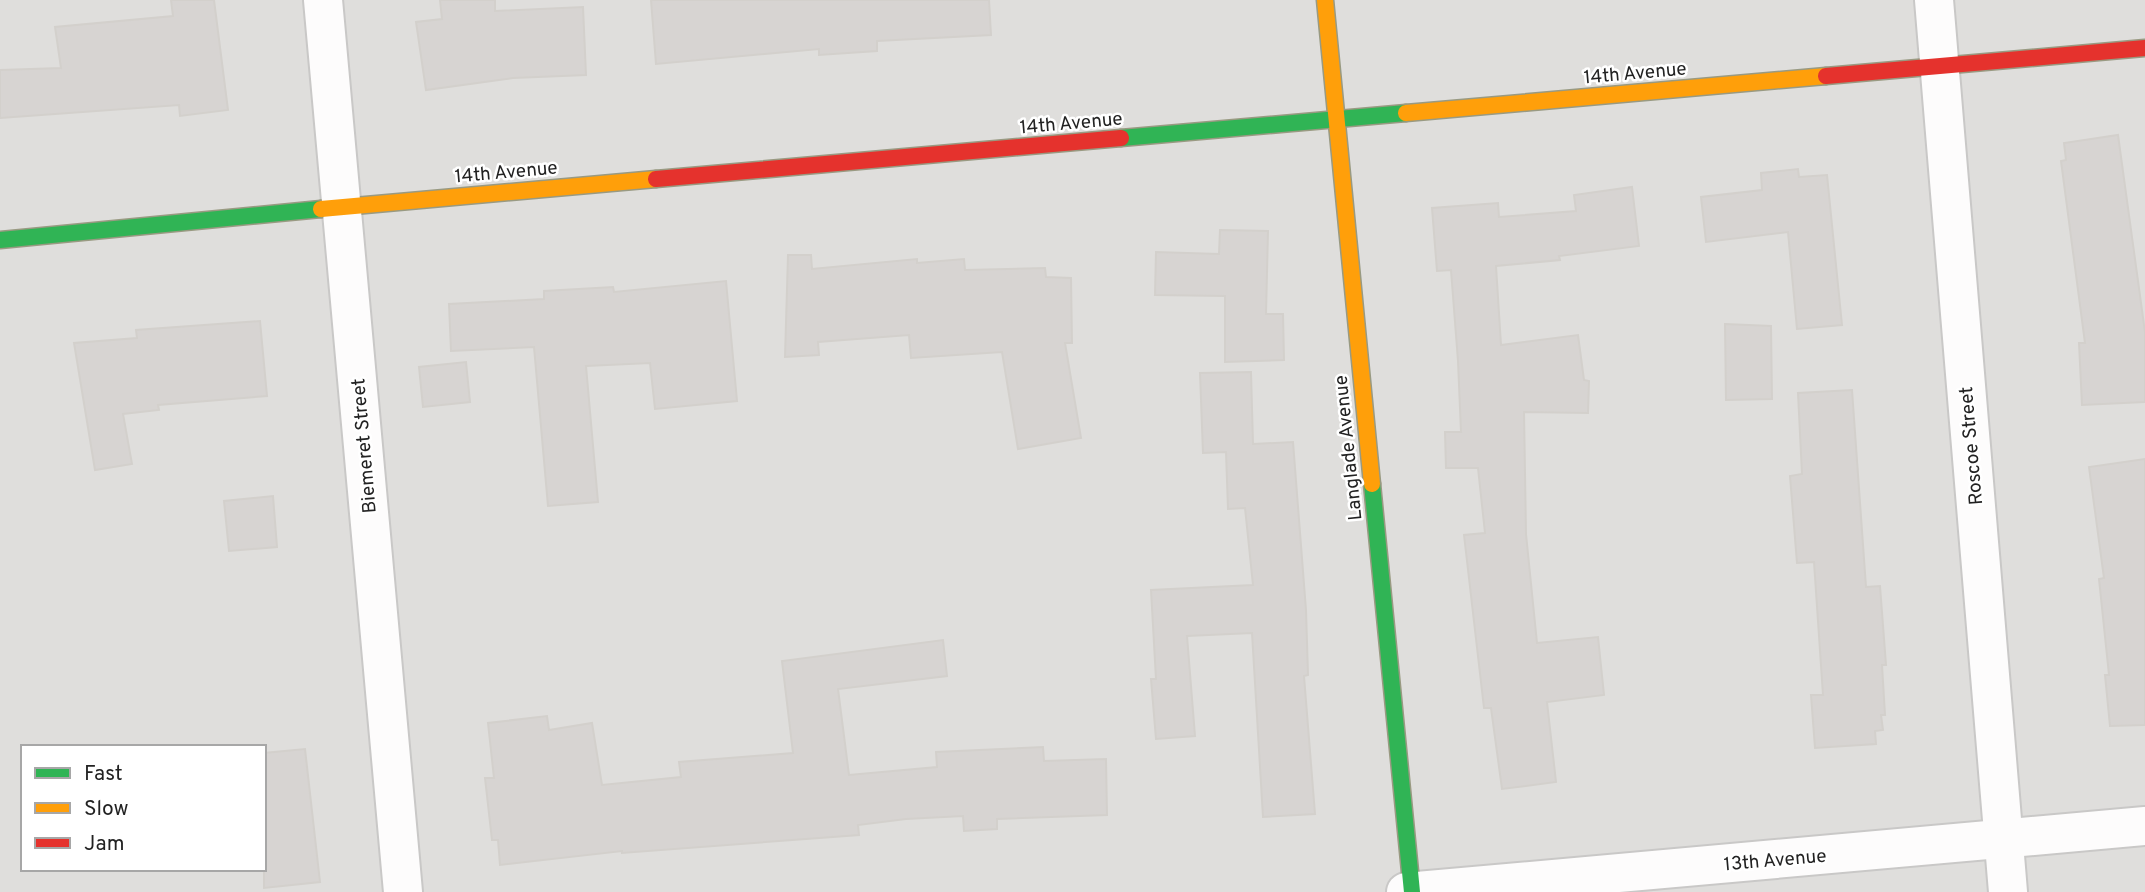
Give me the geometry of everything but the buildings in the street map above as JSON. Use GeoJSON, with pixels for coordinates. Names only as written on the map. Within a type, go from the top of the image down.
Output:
{"type":"FeatureCollection","features":[{"type":"Feature","properties":{"kind":"street","name":"Biemeret Street"},"geometry":{"type":"LineString","coordinates":[[323,0],[402,892]]}},
{"type":"Feature","properties":{"kind":"street","name":"Langlade Avenue"},"geometry":{"type":"LineString","coordinates":[[1325,0],[1412,892]]}},
{"type":"Feature","properties":{"kind":"street","name":"Roscoe Street"},"geometry":{"type":"LineString","coordinates":[[1934,0],[2008,892]]}},
{"type":"Feature","properties":{"kind":"street","name":"14th Avenue"},"geometry":{"type":"LineString","coordinates":[[0,240],[341,207],[2145,48]]}},
{"type":"Feature","properties":{"kind":"street","name":"13th Avenue"},"geometry":{"type":"LineString","coordinates":[[1406,892],[2145,826]]}},
{"type":"Feature","properties":{"kind":"shaded area"},"geometry":{"type":"Polygon","coordinates":[[[0,0],[2145,0],[2145,892],[0,892],[0,0]]]}},
{"type":"Feature","properties":{"kind":"traffic: fast"},"geometry":{"type":"LineString","coordinates":[[1121,138],[1406,113]]}},
{"type":"Feature","properties":{"kind":"traffic: fast"},"geometry":{"type":"LineString","coordinates":[[0,240],[321,209]]}},
{"type":"Feature","properties":{"kind":"traffic: fast"},"geometry":{"type":"LineString","coordinates":[[1372,484],[1412,892]]}},
{"type":"Feature","properties":{"kind":"traffic: slow"},"geometry":{"type":"LineString","coordinates":[[1325,0],[1372,484]]}},
{"type":"Feature","properties":{"kind":"traffic: slow"},"geometry":{"type":"LineString","coordinates":[[1406,113],[1826,76]]}},
{"type":"Feature","properties":{"kind":"traffic: slow"},"geometry":{"type":"LineString","coordinates":[[321,209],[656,179]]}},
{"type":"Feature","properties":{"kind":"traffic: jam"},"geometry":{"type":"LineString","coordinates":[[1826,76],[2145,48]]}},
{"type":"Feature","properties":{"kind":"traffic: jam"},"geometry":{"type":"LineString","coordinates":[[656,179],[1121,138]]}}]}
